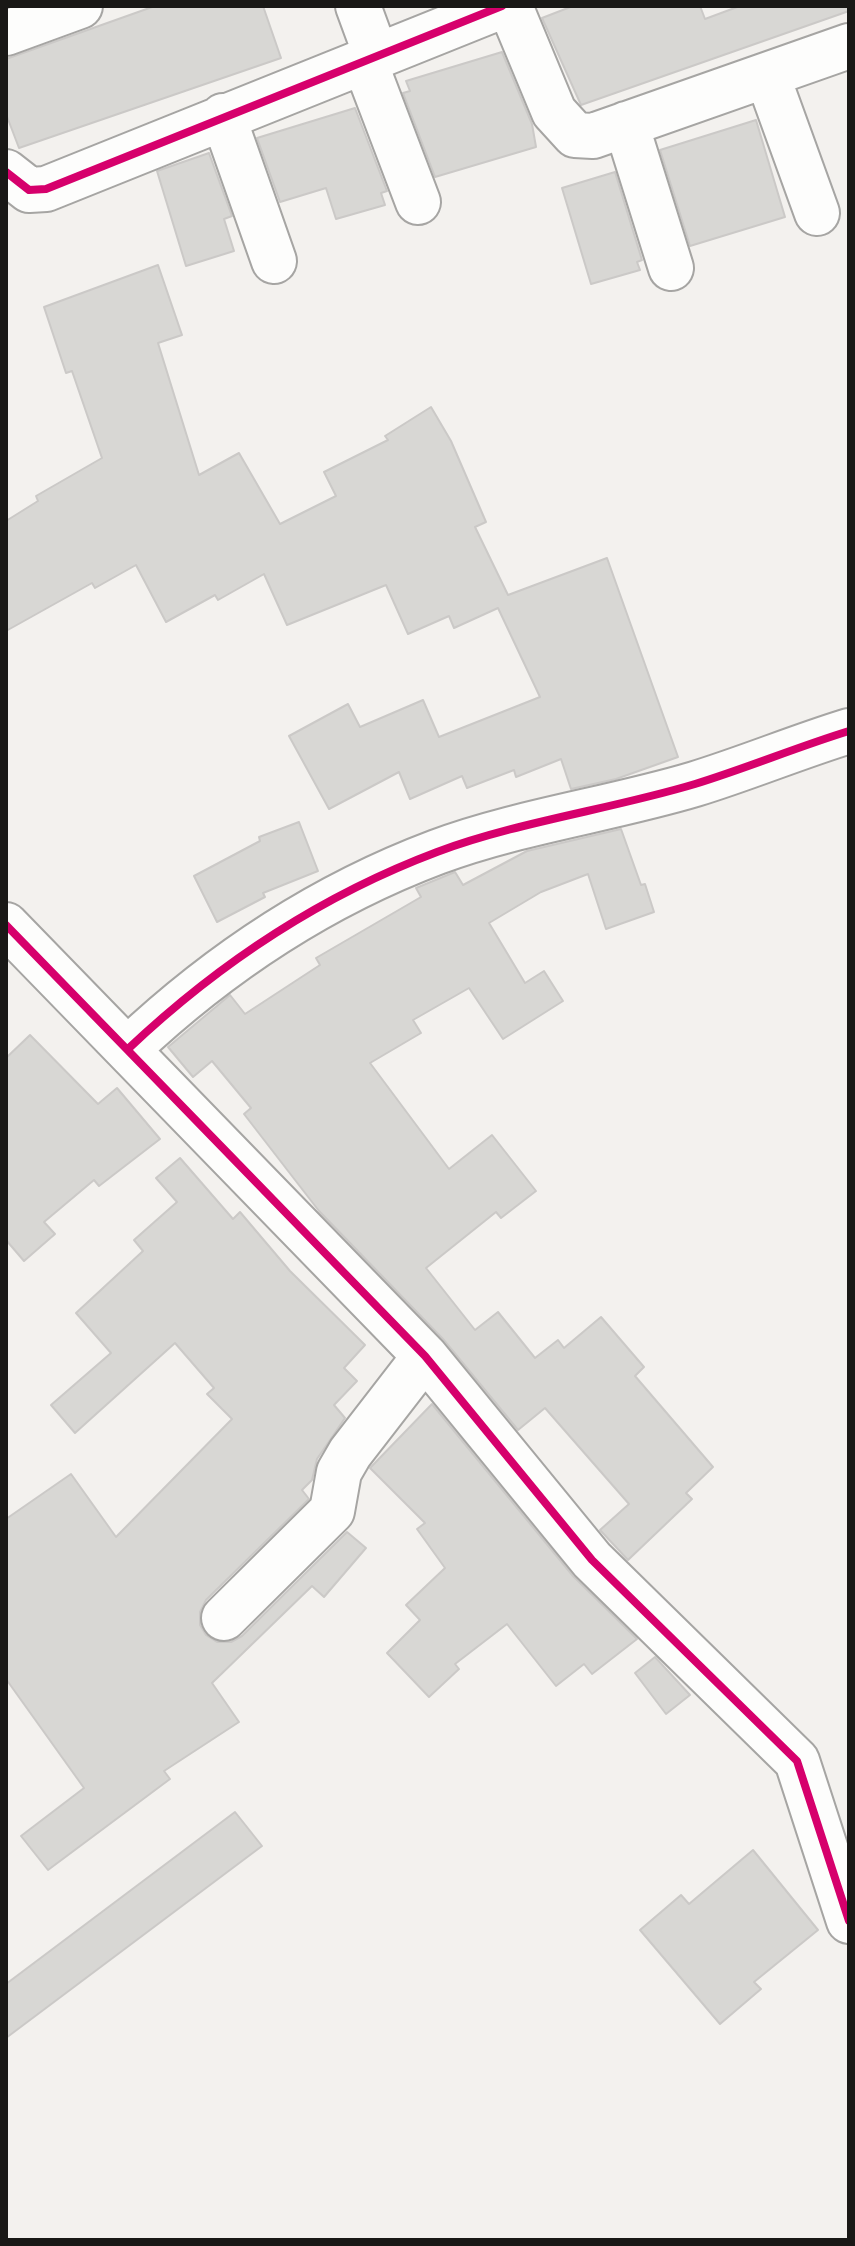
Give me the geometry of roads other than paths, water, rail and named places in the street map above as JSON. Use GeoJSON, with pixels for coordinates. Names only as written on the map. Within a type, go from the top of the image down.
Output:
{"type":"FeatureCollection","features":[{"type":"Feature","properties":{"kind":"street"},"geometry":{"type":"LineString","coordinates":[[6,33],[80,6]]}},
{"type":"Feature","properties":{"kind":"street"},"geometry":{"type":"LineString","coordinates":[[358,6],[370,57],[418,202]]}},
{"type":"Feature","properties":{"kind":"street"},"geometry":{"type":"LineString","coordinates":[[6,172],[29,190],[46,189],[502,6]]}},
{"type":"Feature","properties":{"kind":"street"},"geometry":{"type":"LineString","coordinates":[[510,6],[554,112],[575,135],[593,136],[849,46]]}},
{"type":"Feature","properties":{"kind":"street"},"geometry":{"type":"LineString","coordinates":[[767,75],[817,213]]}},
{"type":"Feature","properties":{"kind":"street"},"geometry":{"type":"LineString","coordinates":[[223,116],[274,261]]}},
{"type":"Feature","properties":{"kind":"street"},"geometry":{"type":"LineString","coordinates":[[626,124],[671,268]]}},
{"type":"Feature","properties":{"kind":"street"},"geometry":{"type":"LineString","coordinates":[[128,1049],[213,974],[292,920],[357,887],[439,851],[695,784],[849,731]]}},
{"type":"Feature","properties":{"kind":"street"},"geometry":{"type":"LineString","coordinates":[[6,925],[425,1356],[592,1560],[797,1761],[849,1921]]}},
{"type":"Feature","properties":{"kind":"street"},"geometry":{"type":"LineString","coordinates":[[224,1618],[332,1511],[339,1472],[350,1453],[425,1356]]}}]}
